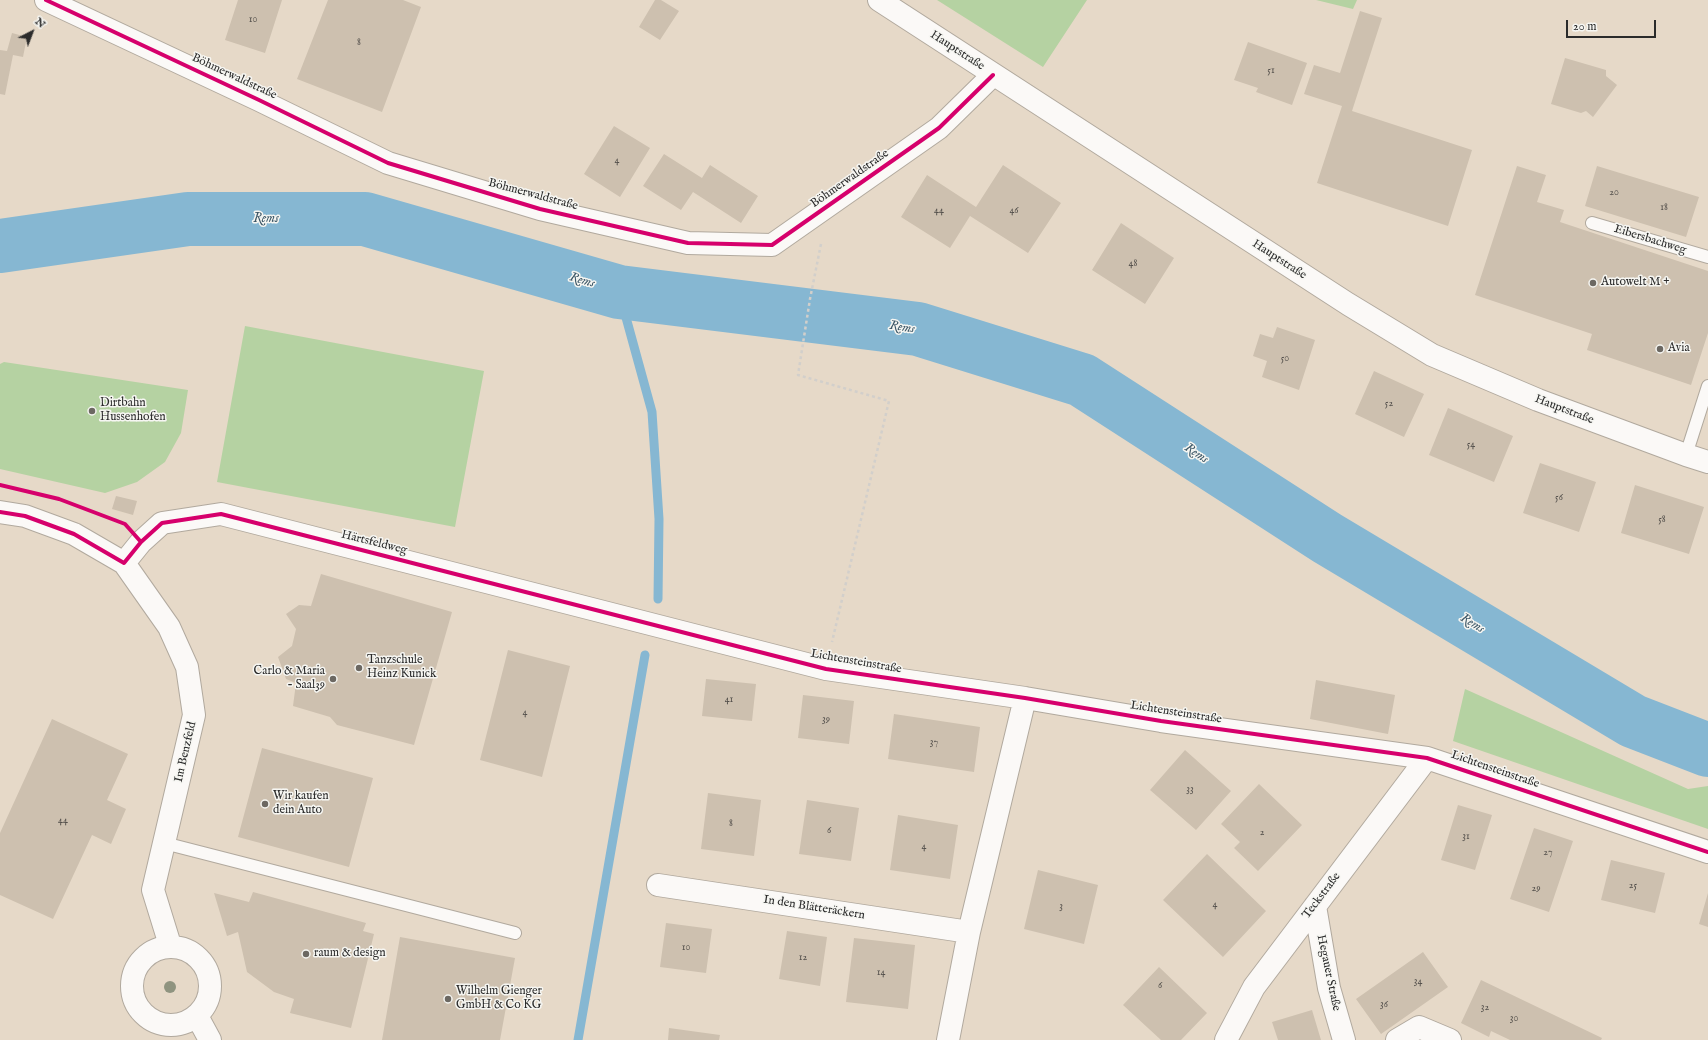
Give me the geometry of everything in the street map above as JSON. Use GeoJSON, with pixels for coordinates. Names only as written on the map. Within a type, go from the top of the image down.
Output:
{"type":"FeatureCollection","features":[{"type":"Feature","properties":{"kind":"street","name":"Böhmerwaldstraße"},"geometry":{"type":"LineString","coordinates":[[46,0],[259,100],[388,163],[540,209],[688,243],[772,245],[939,128],[993,75]]}},
{"type":"Feature","properties":{"kind":"street","name":"Hauptstraße"},"geometry":{"type":"LineString","coordinates":[[879,0],[1348,304],[1432,355],[1538,400],[1708,462]]}},
{"type":"Feature","properties":{"kind":"street","name":"Im Benzfeld"},"geometry":{"type":"LineString","coordinates":[[0,512],[24,516],[74,534],[124,563],[169,627],[187,667],[194,715],[153,890],[170,945]]}},
{"type":"Feature","properties":{"kind":"street","name":"Härtsfeldweg"},"geometry":{"type":"LineString","coordinates":[[124,563],[141,542],[162,523],[221,514],[632,620]]}},
{"type":"Feature","properties":{"kind":"street","name":"Lichtensteinstraße"},"geometry":{"type":"LineString","coordinates":[[632,620],[826,669],[1025,698],[1161,722],[1427,758],[1708,852]]}},
{"type":"Feature","properties":{"kind":"street"},"geometry":{"type":"LineString","coordinates":[[948,1040],[969,932],[1025,698]]}},
{"type":"Feature","properties":{"kind":"street","name":"Teckstraße"},"geometry":{"type":"LineString","coordinates":[[1226,1040],[1254,987],[1427,758]]}},
{"type":"Feature","properties":{"kind":"street","name":"In den Blätteräckern"},"geometry":{"type":"LineString","coordinates":[[658,885],[969,932]]}},
{"type":"Feature","properties":{"kind":"street","name":"Hegauer Straße"},"geometry":{"type":"LineString","coordinates":[[1315,906],[1329,988],[1344,1040]]}},
{"type":"Feature","properties":{"kind":"street"},"geometry":{"type":"LineString","coordinates":[[170,945],[190,951],[204,964],[210,981],[208,1000],[197,1016],[180,1025],[161,1025],[143,1015],[133,999],[131,980],[138,962],[153,949],[170,945]]}},
{"type":"Feature","properties":{"kind":"street"},"geometry":{"type":"LineString","coordinates":[[197,1016],[210,1040]]}},
{"type":"Feature","properties":{"kind":"street"},"geometry":{"type":"LineString","coordinates":[[1397,1040],[1419,1027],[1450,1040]]}},
{"type":"Feature","properties":{"kind":"lane","name":"Eibersbachweg"},"geometry":{"type":"LineString","coordinates":[[1592,223],[1708,257]]}},
{"type":"Feature","properties":{"kind":"lane"},"geometry":{"type":"LineString","coordinates":[[1686,455],[1708,386]]}},
{"type":"Feature","properties":{"kind":"lane"},"geometry":{"type":"LineString","coordinates":[[164,843],[515,933]]}},
{"type":"Feature","properties":{"kind":"path"},"geometry":{"type":"LineString","coordinates":[[826,669],[889,401],[798,375],[810,299],[829,206]]}},
{"type":"Feature","properties":{"kind":"green space"},"geometry":{"type":"Polygon","coordinates":[[[937,0],[1087,0],[1043,67],[937,0]]]}},
{"type":"Feature","properties":{"kind":"green space"},"geometry":{"type":"Polygon","coordinates":[[[1316,0],[1357,0],[1353,9],[1316,0]]]}},
{"type":"Feature","properties":{"kind":"green space"},"geometry":{"type":"Polygon","coordinates":[[[245,326],[484,371],[455,527],[217,482],[245,326]]]}},
{"type":"Feature","properties":{"kind":"green space","name":"Dirtbahn Hussenhofen"},"geometry":{"type":"Polygon","coordinates":[[[4,362],[188,390],[181,433],[165,462],[137,482],[105,493],[0,469],[0,364],[4,362]]]}},
{"type":"Feature","properties":{"kind":"green space"},"geometry":{"type":"Polygon","coordinates":[[[1465,689],[1688,789],[1708,786],[1708,829],[1453,741],[1465,689]]]}},
{"type":"Feature","properties":{"kind":"building"},"geometry":{"type":"Polygon","coordinates":[[[238,0],[282,0],[265,53],[225,40],[238,0]]]}},
{"type":"Feature","properties":{"kind":"building"},"geometry":{"type":"Polygon","coordinates":[[[328,0],[403,0],[421,7],[382,112],[297,79],[328,0]]]}},
{"type":"Feature","properties":{"kind":"building"},"geometry":{"type":"Polygon","coordinates":[[[655,0],[661,0],[679,11],[660,40],[639,27],[655,0]]]}},
{"type":"Feature","properties":{"kind":"building"},"geometry":{"type":"Polygon","coordinates":[[[1360,11],[1382,18],[1352,111],[1472,150],[1448,226],[1317,183],[1342,106],[1304,94],[1314,65],[1340,73],[1360,11]]]}},
{"type":"Feature","properties":{"kind":"building"},"geometry":{"type":"Polygon","coordinates":[[[12,33],[27,37],[23,57],[13,55],[5,95],[0,94],[0,50],[7,51],[12,33]]]}},
{"type":"Feature","properties":{"kind":"building"},"geometry":{"type":"Polygon","coordinates":[[[1248,42],[1307,63],[1292,105],[1256,92],[1258,88],[1234,80],[1248,42]]]}},
{"type":"Feature","properties":{"kind":"building"},"geometry":{"type":"Polygon","coordinates":[[[1565,58],[1606,70],[1606,76],[1617,85],[1593,117],[1586,111],[1581,113],[1551,104],[1565,58]]]}},
{"type":"Feature","properties":{"kind":"building"},"geometry":{"type":"Polygon","coordinates":[[[614,126],[650,148],[620,197],[584,174],[614,126]]]}},
{"type":"Feature","properties":{"kind":"building"},"geometry":{"type":"Polygon","coordinates":[[[664,154],[702,178],[710,165],[758,196],[741,223],[693,192],[681,210],[643,186],[664,154]]]}},
{"type":"Feature","properties":{"kind":"building"},"geometry":{"type":"Polygon","coordinates":[[[1003,165],[1061,203],[1028,253],[970,216],[950,248],[901,217],[927,175],[976,207],[1003,165]]]}},
{"type":"Feature","properties":{"kind":"building","name":"Autowelt M +"},"geometry":{"type":"Polygon","coordinates":[[[1517,166],[1546,175],[1537,202],[1564,210],[1560,222],[1708,271],[1708,333],[1691,385],[1587,350],[1592,334],[1475,295],[1517,166]]]}},
{"type":"Feature","properties":{"kind":"building"},"geometry":{"type":"Polygon","coordinates":[[[1597,166],[1699,197],[1686,237],[1585,206],[1597,166]]]}},
{"type":"Feature","properties":{"kind":"building"},"geometry":{"type":"Polygon","coordinates":[[[1121,223],[1174,258],[1145,304],[1092,270],[1121,223]]]}},
{"type":"Feature","properties":{"kind":"building"},"geometry":{"type":"Polygon","coordinates":[[[1277,327],[1315,340],[1299,390],[1262,377],[1267,361],[1253,356],[1260,334],[1273,338],[1277,327]]]}},
{"type":"Feature","properties":{"kind":"building"},"geometry":{"type":"Polygon","coordinates":[[[1374,371],[1424,394],[1404,437],[1355,414],[1374,371]]]}},
{"type":"Feature","properties":{"kind":"building"},"geometry":{"type":"Polygon","coordinates":[[[1448,408],[1513,436],[1494,482],[1429,455],[1448,408]]]}},
{"type":"Feature","properties":{"kind":"building"},"geometry":{"type":"Polygon","coordinates":[[[1540,463],[1596,482],[1579,532],[1523,513],[1540,463]]]}},
{"type":"Feature","properties":{"kind":"building"},"geometry":{"type":"Polygon","coordinates":[[[1635,485],[1704,507],[1689,554],[1621,533],[1635,485]]]}},
{"type":"Feature","properties":{"kind":"building"},"geometry":{"type":"Polygon","coordinates":[[[116,496],[137,501],[133,515],[112,509],[116,496]]]}},
{"type":"Feature","properties":{"kind":"building","name":"Tanzschule Heinz Kunick"},"geometry":{"type":"Polygon","coordinates":[[[321,574],[452,612],[414,745],[337,725],[330,717],[293,706],[296,683],[286,679],[278,657],[292,646],[296,629],[286,614],[299,605],[311,606],[321,574]]]}},
{"type":"Feature","properties":{"kind":"building"},"geometry":{"type":"Polygon","coordinates":[[[508,650],[570,666],[542,777],[480,760],[508,650]]]}},
{"type":"Feature","properties":{"kind":"building"},"geometry":{"type":"Polygon","coordinates":[[[706,679],[756,684],[752,721],[702,716],[706,679]]]}},
{"type":"Feature","properties":{"kind":"building"},"geometry":{"type":"Polygon","coordinates":[[[1316,680],[1395,695],[1388,734],[1310,719],[1316,680]]]}},
{"type":"Feature","properties":{"kind":"building"},"geometry":{"type":"Polygon","coordinates":[[[803,695],[854,701],[849,744],[798,738],[803,695]]]}},
{"type":"Feature","properties":{"kind":"building"},"geometry":{"type":"Polygon","coordinates":[[[894,714],[980,727],[974,772],[888,759],[894,714]]]}},
{"type":"Feature","properties":{"kind":"building"},"geometry":{"type":"Polygon","coordinates":[[[52,719],[128,754],[107,800],[126,809],[111,844],[92,835],[53,919],[0,895],[0,833],[52,719]]]}},
{"type":"Feature","properties":{"kind":"building"},"geometry":{"type":"Polygon","coordinates":[[[262,748],[373,778],[349,867],[238,837],[262,748]]]}},
{"type":"Feature","properties":{"kind":"building"},"geometry":{"type":"Polygon","coordinates":[[[1185,750],[1231,791],[1196,830],[1150,790],[1185,750]]]}},
{"type":"Feature","properties":{"kind":"building"},"geometry":{"type":"Polygon","coordinates":[[[1259,784],[1302,825],[1258,871],[1234,848],[1240,842],[1221,824],[1259,784]]]}},
{"type":"Feature","properties":{"kind":"building"},"geometry":{"type":"Polygon","coordinates":[[[708,793],[761,800],[754,856],[701,849],[708,793]]]}},
{"type":"Feature","properties":{"kind":"building"},"geometry":{"type":"Polygon","coordinates":[[[807,800],[859,808],[851,861],[799,854],[807,800]]]}},
{"type":"Feature","properties":{"kind":"building"},"geometry":{"type":"Polygon","coordinates":[[[1458,805],[1492,815],[1475,870],[1441,860],[1458,805]]]}},
{"type":"Feature","properties":{"kind":"building"},"geometry":{"type":"Polygon","coordinates":[[[898,815],[958,825],[950,879],[890,870],[898,815]]]}},
{"type":"Feature","properties":{"kind":"building"},"geometry":{"type":"Polygon","coordinates":[[[1534,828],[1573,841],[1549,912],[1510,899],[1534,828]]]}},
{"type":"Feature","properties":{"kind":"building"},"geometry":{"type":"Polygon","coordinates":[[[1207,854],[1266,911],[1223,957],[1163,900],[1207,854]]]}},
{"type":"Feature","properties":{"kind":"building"},"geometry":{"type":"Polygon","coordinates":[[[1611,860],[1665,873],[1655,913],[1601,900],[1611,860]]]}},
{"type":"Feature","properties":{"kind":"building"},"geometry":{"type":"Polygon","coordinates":[[[1038,870],[1098,885],[1084,944],[1024,929],[1038,870]]]}},
{"type":"Feature","properties":{"kind":"building","name":"raum & design"},"geometry":{"type":"Polygon","coordinates":[[[253,892],[366,923],[363,931],[374,934],[351,1028],[290,1013],[294,999],[274,992],[247,972],[238,932],[227,936],[214,893],[249,902],[253,892]]]}},
{"type":"Feature","properties":{"kind":"building"},"geometry":{"type":"Polygon","coordinates":[[[1708,893],[1708,927],[1699,924],[1708,893]]]}},
{"type":"Feature","properties":{"kind":"building"},"geometry":{"type":"Polygon","coordinates":[[[666,923],[712,929],[706,973],[660,967],[666,923]]]}},
{"type":"Feature","properties":{"kind":"building"},"geometry":{"type":"Polygon","coordinates":[[[787,931],[827,937],[820,986],[779,979],[787,931]]]}},
{"type":"Feature","properties":{"kind":"building","name":"Wilhelm Gienger GmbH & Co KG"},"geometry":{"type":"Polygon","coordinates":[[[400,937],[515,958],[500,1040],[382,1040],[400,937]]]}},
{"type":"Feature","properties":{"kind":"building"},"geometry":{"type":"Polygon","coordinates":[[[854,938],[915,945],[908,1009],[846,1002],[854,938]]]}},
{"type":"Feature","properties":{"kind":"building"},"geometry":{"type":"Polygon","coordinates":[[[1423,952],[1448,987],[1381,1034],[1356,999],[1423,952]]]}},
{"type":"Feature","properties":{"kind":"building"},"geometry":{"type":"Polygon","coordinates":[[[1159,967],[1207,1013],[1181,1040],[1161,1040],[1123,1005],[1159,967]]]}},
{"type":"Feature","properties":{"kind":"building"},"geometry":{"type":"Polygon","coordinates":[[[1481,980],[1602,1038],[1601,1040],[1510,1040],[1491,1031],[1489,1037],[1461,1023],[1481,980]]]}},
{"type":"Feature","properties":{"kind":"building"},"geometry":{"type":"Polygon","coordinates":[[[1312,1010],[1321,1040],[1278,1040],[1272,1022],[1312,1010]]]}},
{"type":"Feature","properties":{"kind":"building"},"geometry":{"type":"Polygon","coordinates":[[[669,1028],[720,1035],[719,1040],[668,1040],[669,1028]]]}},
{"type":"Feature","properties":{"kind":"waterway","name":"Rems"},"geometry":{"type":"LineString","coordinates":[[0,246],[188,219],[365,219],[619,292],[918,329],[1082,380],[1327,538],[1633,721],[1708,750]]}},
{"type":"Feature","properties":{"kind":"waterway"},"geometry":{"type":"LineString","coordinates":[[619,292],[652,412],[659,519],[658,599]]}},
{"type":"Feature","properties":{"kind":"waterway"},"geometry":{"type":"LineString","coordinates":[[1082,380],[1090,362]]}},
{"type":"Feature","properties":{"kind":"waterway"},"geometry":{"type":"LineString","coordinates":[[578,1040],[645,655]]}},
{"type":"Feature","properties":{"kind":"cycle path"},"geometry":{"type":"LineString","coordinates":[[46,0],[259,100],[388,163],[540,209],[688,243],[772,245],[939,128],[993,75]]}},
{"type":"Feature","properties":{"kind":"cycle path"},"geometry":{"type":"LineString","coordinates":[[0,485],[59,499],[125,524],[141,542]]}},
{"type":"Feature","properties":{"kind":"cycle path"},"geometry":{"type":"LineString","coordinates":[[0,512],[25,516],[74,534],[124,563],[141,542],[162,523],[221,514],[826,669],[1025,698],[1161,721],[1427,758],[1708,852]]}},
{"type":"Feature","properties":{"kind":"place","name":"Autowelt M +"},"geometry":{"type":"Point","coordinates":[1593,283]}},
{"type":"Feature","properties":{"kind":"place","name":"Avia"},"geometry":{"type":"Point","coordinates":[1660,349]}},
{"type":"Feature","properties":{"kind":"place","name":"Dirtbahn Hussenhofen"},"geometry":{"type":"Point","coordinates":[92,411]}},
{"type":"Feature","properties":{"kind":"place","name":"Tanzschule Heinz Kunick"},"geometry":{"type":"Point","coordinates":[359,668]}},
{"type":"Feature","properties":{"kind":"place","name":"Carlo & Maria - Saal39"},"geometry":{"type":"Point","coordinates":[333,679]}},
{"type":"Feature","properties":{"kind":"place","name":"Wir kaufen dein Auto"},"geometry":{"type":"Point","coordinates":[265,804]}},
{"type":"Feature","properties":{"kind":"place","name":"raum & design"},"geometry":{"type":"Point","coordinates":[306,954]}},
{"type":"Feature","properties":{"kind":"place","name":"Wilhelm Gienger GmbH & Co KG"},"geometry":{"type":"Point","coordinates":[448,999]}}]}
